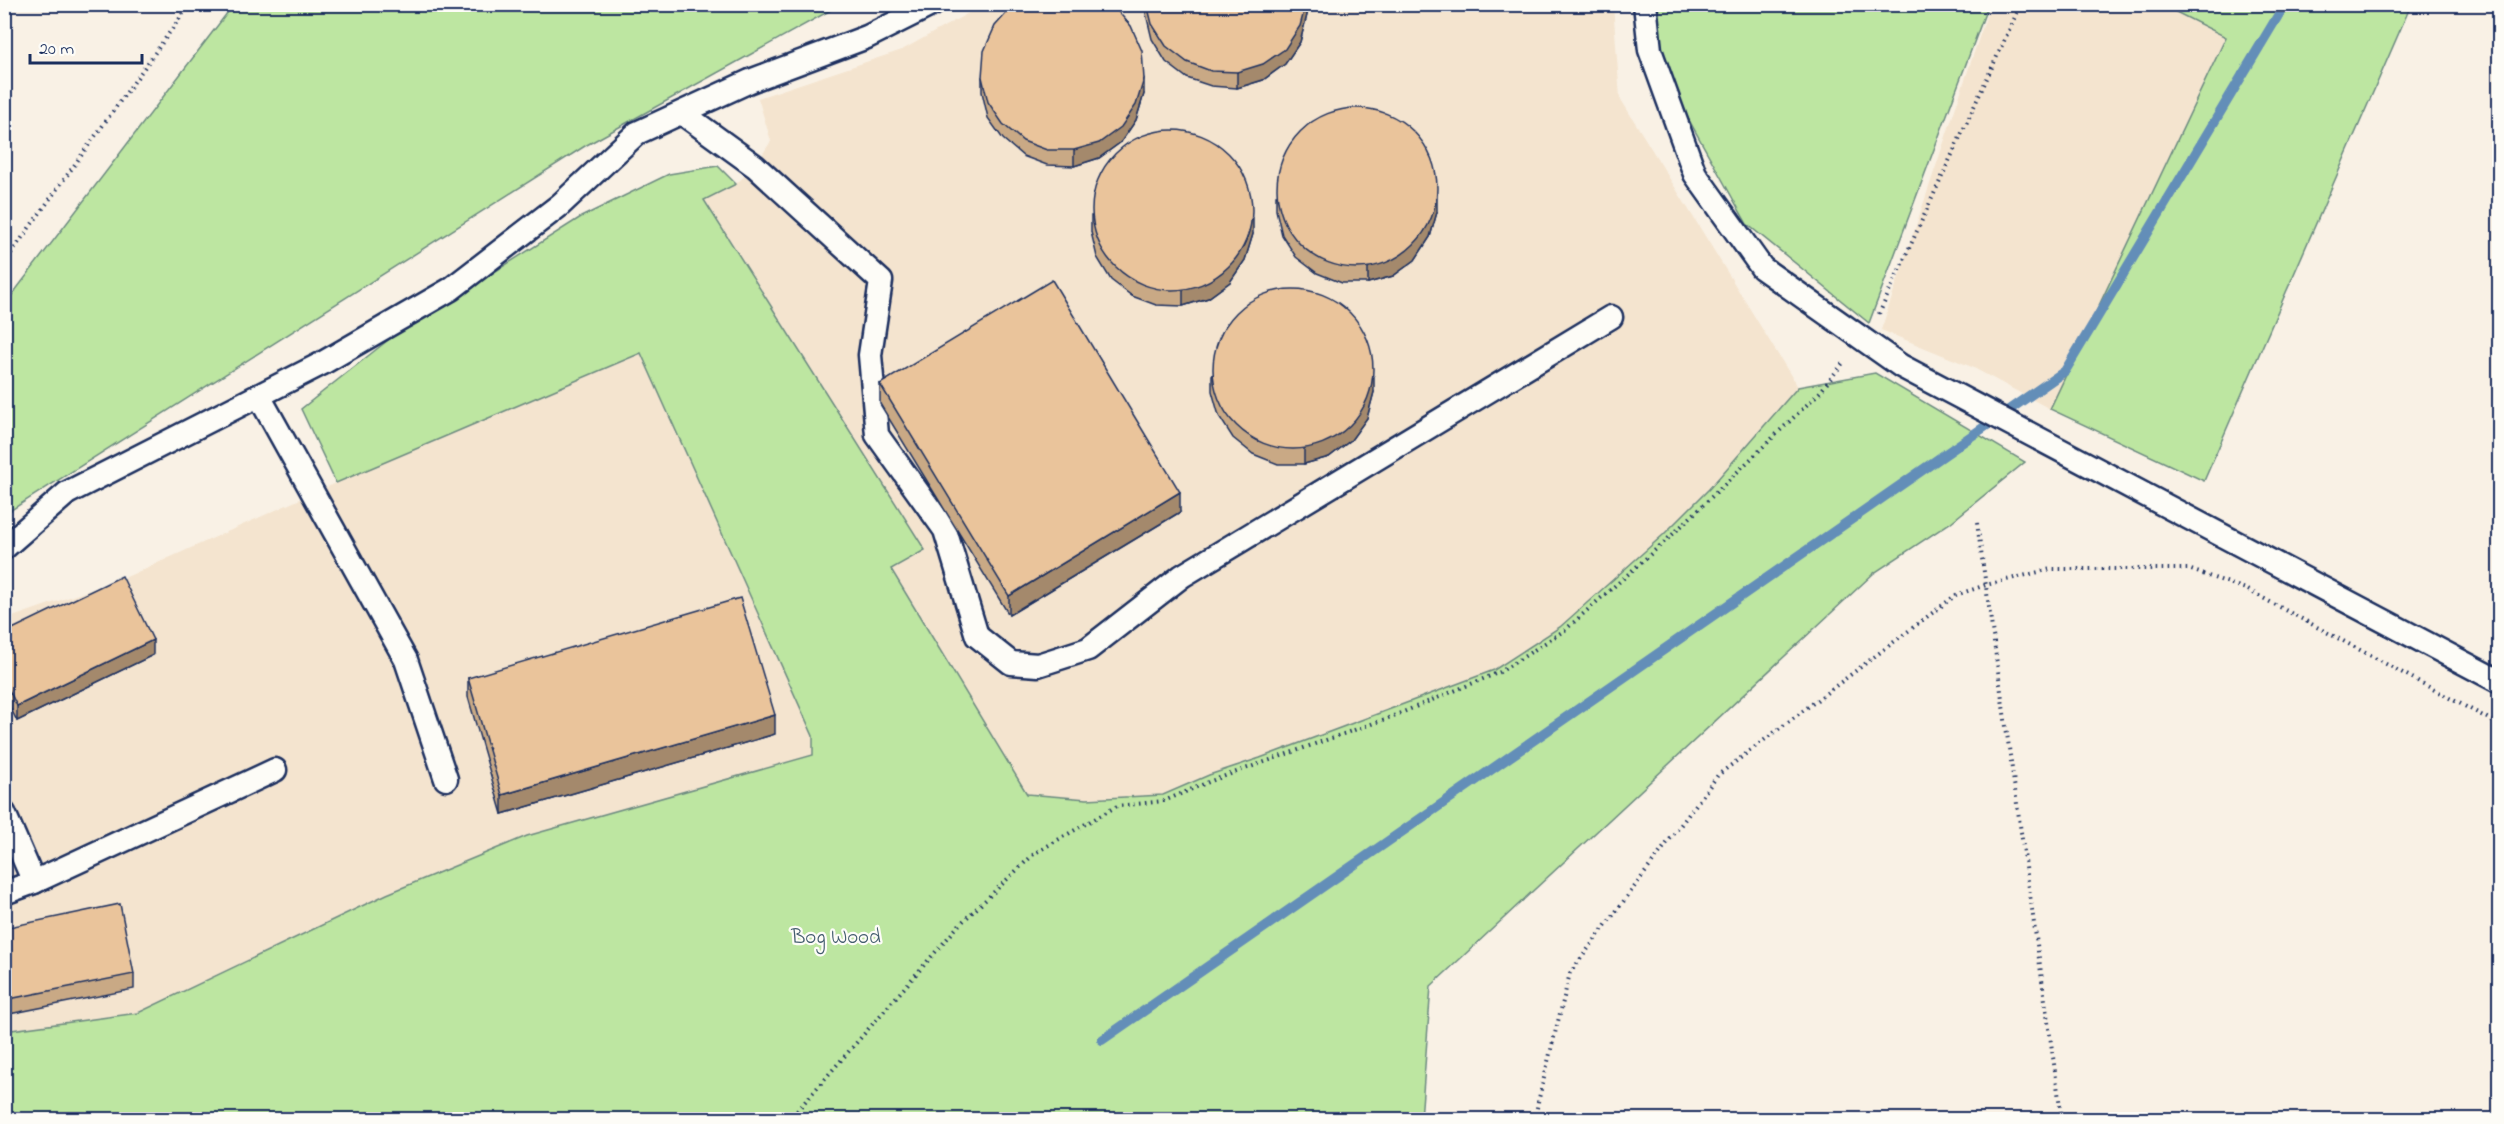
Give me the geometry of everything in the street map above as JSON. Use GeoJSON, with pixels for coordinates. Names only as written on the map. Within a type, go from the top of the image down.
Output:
{"type":"FeatureCollection","features":[{"type":"Feature","properties":{"kind":"lane"},"geometry":{"type":"LineString","coordinates":[[4,548],[67,494],[321,364],[451,289],[560,205],[637,133],[750,81],[867,37],[933,4]]}},
{"type":"Feature","properties":{"kind":"lane"},"geometry":{"type":"LineString","coordinates":[[1645,4],[1650,50],[1695,174],[1762,268],[1901,366],[2499,682]]}},
{"type":"Feature","properties":{"kind":"lane"},"geometry":{"type":"LineString","coordinates":[[682,113],[755,166],[881,281],[870,355],[877,435],[945,530],[977,636],[1011,663],[1038,665],[1088,649],[1182,576],[1611,317]]}},
{"type":"Feature","properties":{"kind":"lane"},"geometry":{"type":"LineString","coordinates":[[259,396],[406,660],[446,779]]}},
{"type":"Feature","properties":{"kind":"lane"},"geometry":{"type":"LineString","coordinates":[[4,893],[34,882],[275,770]]}},
{"type":"Feature","properties":{"kind":"lane"},"geometry":{"type":"LineString","coordinates":[[4,813],[34,882]]}},
{"type":"Feature","properties":{"kind":"path"},"geometry":{"type":"LineString","coordinates":[[4,263],[190,4]]}},
{"type":"Feature","properties":{"kind":"path"},"geometry":{"type":"LineString","coordinates":[[789,1119],[959,925],[1035,853],[1117,806],[1164,801],[1211,781],[1391,717],[1500,672],[1565,630],[1671,536],[1820,393],[1873,326],[2021,4]]}},
{"type":"Feature","properties":{"kind":"path"},"geometry":{"type":"LineString","coordinates":[[1977,523],[2062,1119]]}},
{"type":"Feature","properties":{"kind":"path"},"geometry":{"type":"LineString","coordinates":[[1535,1119],[1570,973],[1718,775],[1956,595],[2051,569],[2188,569],[2246,589],[2499,725]]}},
{"type":"Feature","properties":{"kind":"shaded area"},"geometry":{"type":"Polygon","coordinates":[[[983,5],[1613,5],[1620,98],[1798,387],[1709,489],[1663,535],[1560,627],[1494,670],[1209,775],[1163,795],[1087,799],[1026,794],[891,568],[925,550],[704,199],[736,184],[755,166],[771,141],[758,98],[902,50],[983,5]]]}},
{"type":"Feature","properties":{"kind":"shaded area"},"geometry":{"type":"Polygon","coordinates":[[[1990,5],[2162,5],[2226,37],[2050,409],[1972,367],[1881,330],[1990,5]]]}},
{"type":"Feature","properties":{"kind":"shaded area"},"geometry":{"type":"Polygon","coordinates":[[[641,353],[813,736],[813,755],[527,836],[387,894],[138,1013],[5,1031],[4,620],[124,578],[336,483],[641,353]]]}},
{"type":"Feature","properties":{"kind":"green space"},"geometry":{"type":"Polygon","coordinates":[[[234,4],[840,5],[585,146],[5,514],[5,304],[234,4]]]}},
{"type":"Feature","properties":{"kind":"green space"},"geometry":{"type":"Polygon","coordinates":[[[1652,5],[1988,5],[1869,323],[1747,224],[1650,50],[1652,5]]]}},
{"type":"Feature","properties":{"kind":"green space"},"geometry":{"type":"Polygon","coordinates":[[[2162,5],[2411,5],[2204,481],[2050,409],[2226,37],[2162,5]]]}},
{"type":"Feature","properties":{"kind":"green space","name":"Bog Wood"},"geometry":{"type":"Polygon","coordinates":[[[718,166],[736,184],[704,200],[925,550],[891,569],[1027,794],[1087,799],[1163,795],[1209,775],[1494,670],[1560,627],[1663,535],[1709,489],[1798,387],[1875,373],[2025,462],[1950,523],[1874,573],[1431,986],[1421,1119],[5,1119],[4,1031],[138,1013],[387,894],[527,836],[813,755],[813,736],[641,353],[336,483],[301,409],[392,337],[581,217],[669,174],[718,166]]]}},
{"type":"Feature","properties":{"kind":"building"},"geometry":{"type":"Polygon","coordinates":[[[1017,4],[1109,4],[1131,26],[1142,51],[1144,79],[1136,105],[1121,127],[1099,143],[1074,150],[1047,150],[1023,141],[1003,124],[988,102],[982,77],[984,51],[995,26],[1017,4]]]}},
{"type":"Feature","properties":{"kind":"building"},"geometry":{"type":"Polygon","coordinates":[[[1147,4],[1306,4],[1300,26],[1285,49],[1263,64],[1237,72],[1211,71],[1187,62],[1166,46],[1152,24],[1147,4]]]}},
{"type":"Feature","properties":{"kind":"building"},"geometry":{"type":"Polygon","coordinates":[[[1357,108],[1373,109],[1388,114],[1402,121],[1414,131],[1424,143],[1431,157],[1436,172],[1436,204],[1431,219],[1424,233],[1414,245],[1402,255],[1388,262],[1373,267],[1357,268],[1341,267],[1326,262],[1312,255],[1300,245],[1290,233],[1283,219],[1278,204],[1277,188],[1278,172],[1283,157],[1290,143],[1300,131],[1312,121],[1326,114],[1341,109],[1357,108]]]}},
{"type":"Feature","properties":{"kind":"building"},"geometry":{"type":"Polygon","coordinates":[[[1172,130],[1188,131],[1203,136],[1217,143],[1229,153],[1239,165],[1246,179],[1251,194],[1251,226],[1246,241],[1239,255],[1229,267],[1217,277],[1203,284],[1188,289],[1172,290],[1156,289],[1141,284],[1127,277],[1115,267],[1105,255],[1098,241],[1093,226],[1092,210],[1093,194],[1098,179],[1105,165],[1115,153],[1127,143],[1141,136],[1156,131],[1172,130]]]}},
{"type":"Feature","properties":{"kind":"building"},"geometry":{"type":"Polygon","coordinates":[[[1052,280],[1180,492],[1009,596],[880,384],[1052,280]]]}},
{"type":"Feature","properties":{"kind":"building"},"geometry":{"type":"Polygon","coordinates":[[[1293,289],[1309,290],[1324,295],[1338,302],[1350,312],[1360,324],[1367,338],[1372,353],[1372,385],[1367,400],[1360,414],[1350,426],[1338,436],[1324,443],[1309,448],[1293,449],[1277,448],[1262,443],[1248,436],[1236,426],[1226,414],[1219,400],[1214,385],[1213,369],[1214,353],[1219,338],[1226,324],[1236,312],[1248,302],[1262,295],[1277,290],[1293,289]]]}},
{"type":"Feature","properties":{"kind":"building"},"geometry":{"type":"Polygon","coordinates":[[[122,576],[153,640],[17,706],[4,680],[4,633],[122,576]]]}},
{"type":"Feature","properties":{"kind":"building"},"geometry":{"type":"Polygon","coordinates":[[[740,598],[775,715],[502,795],[468,678],[740,598]]]}},
{"type":"Feature","properties":{"kind":"building"},"geometry":{"type":"Polygon","coordinates":[[[120,904],[134,974],[4,1000],[4,928],[120,904]]]}},
{"type":"Feature","properties":{"kind":"waterway"},"geometry":{"type":"LineString","coordinates":[[1102,1040],[2065,371],[2285,4]]}}]}
